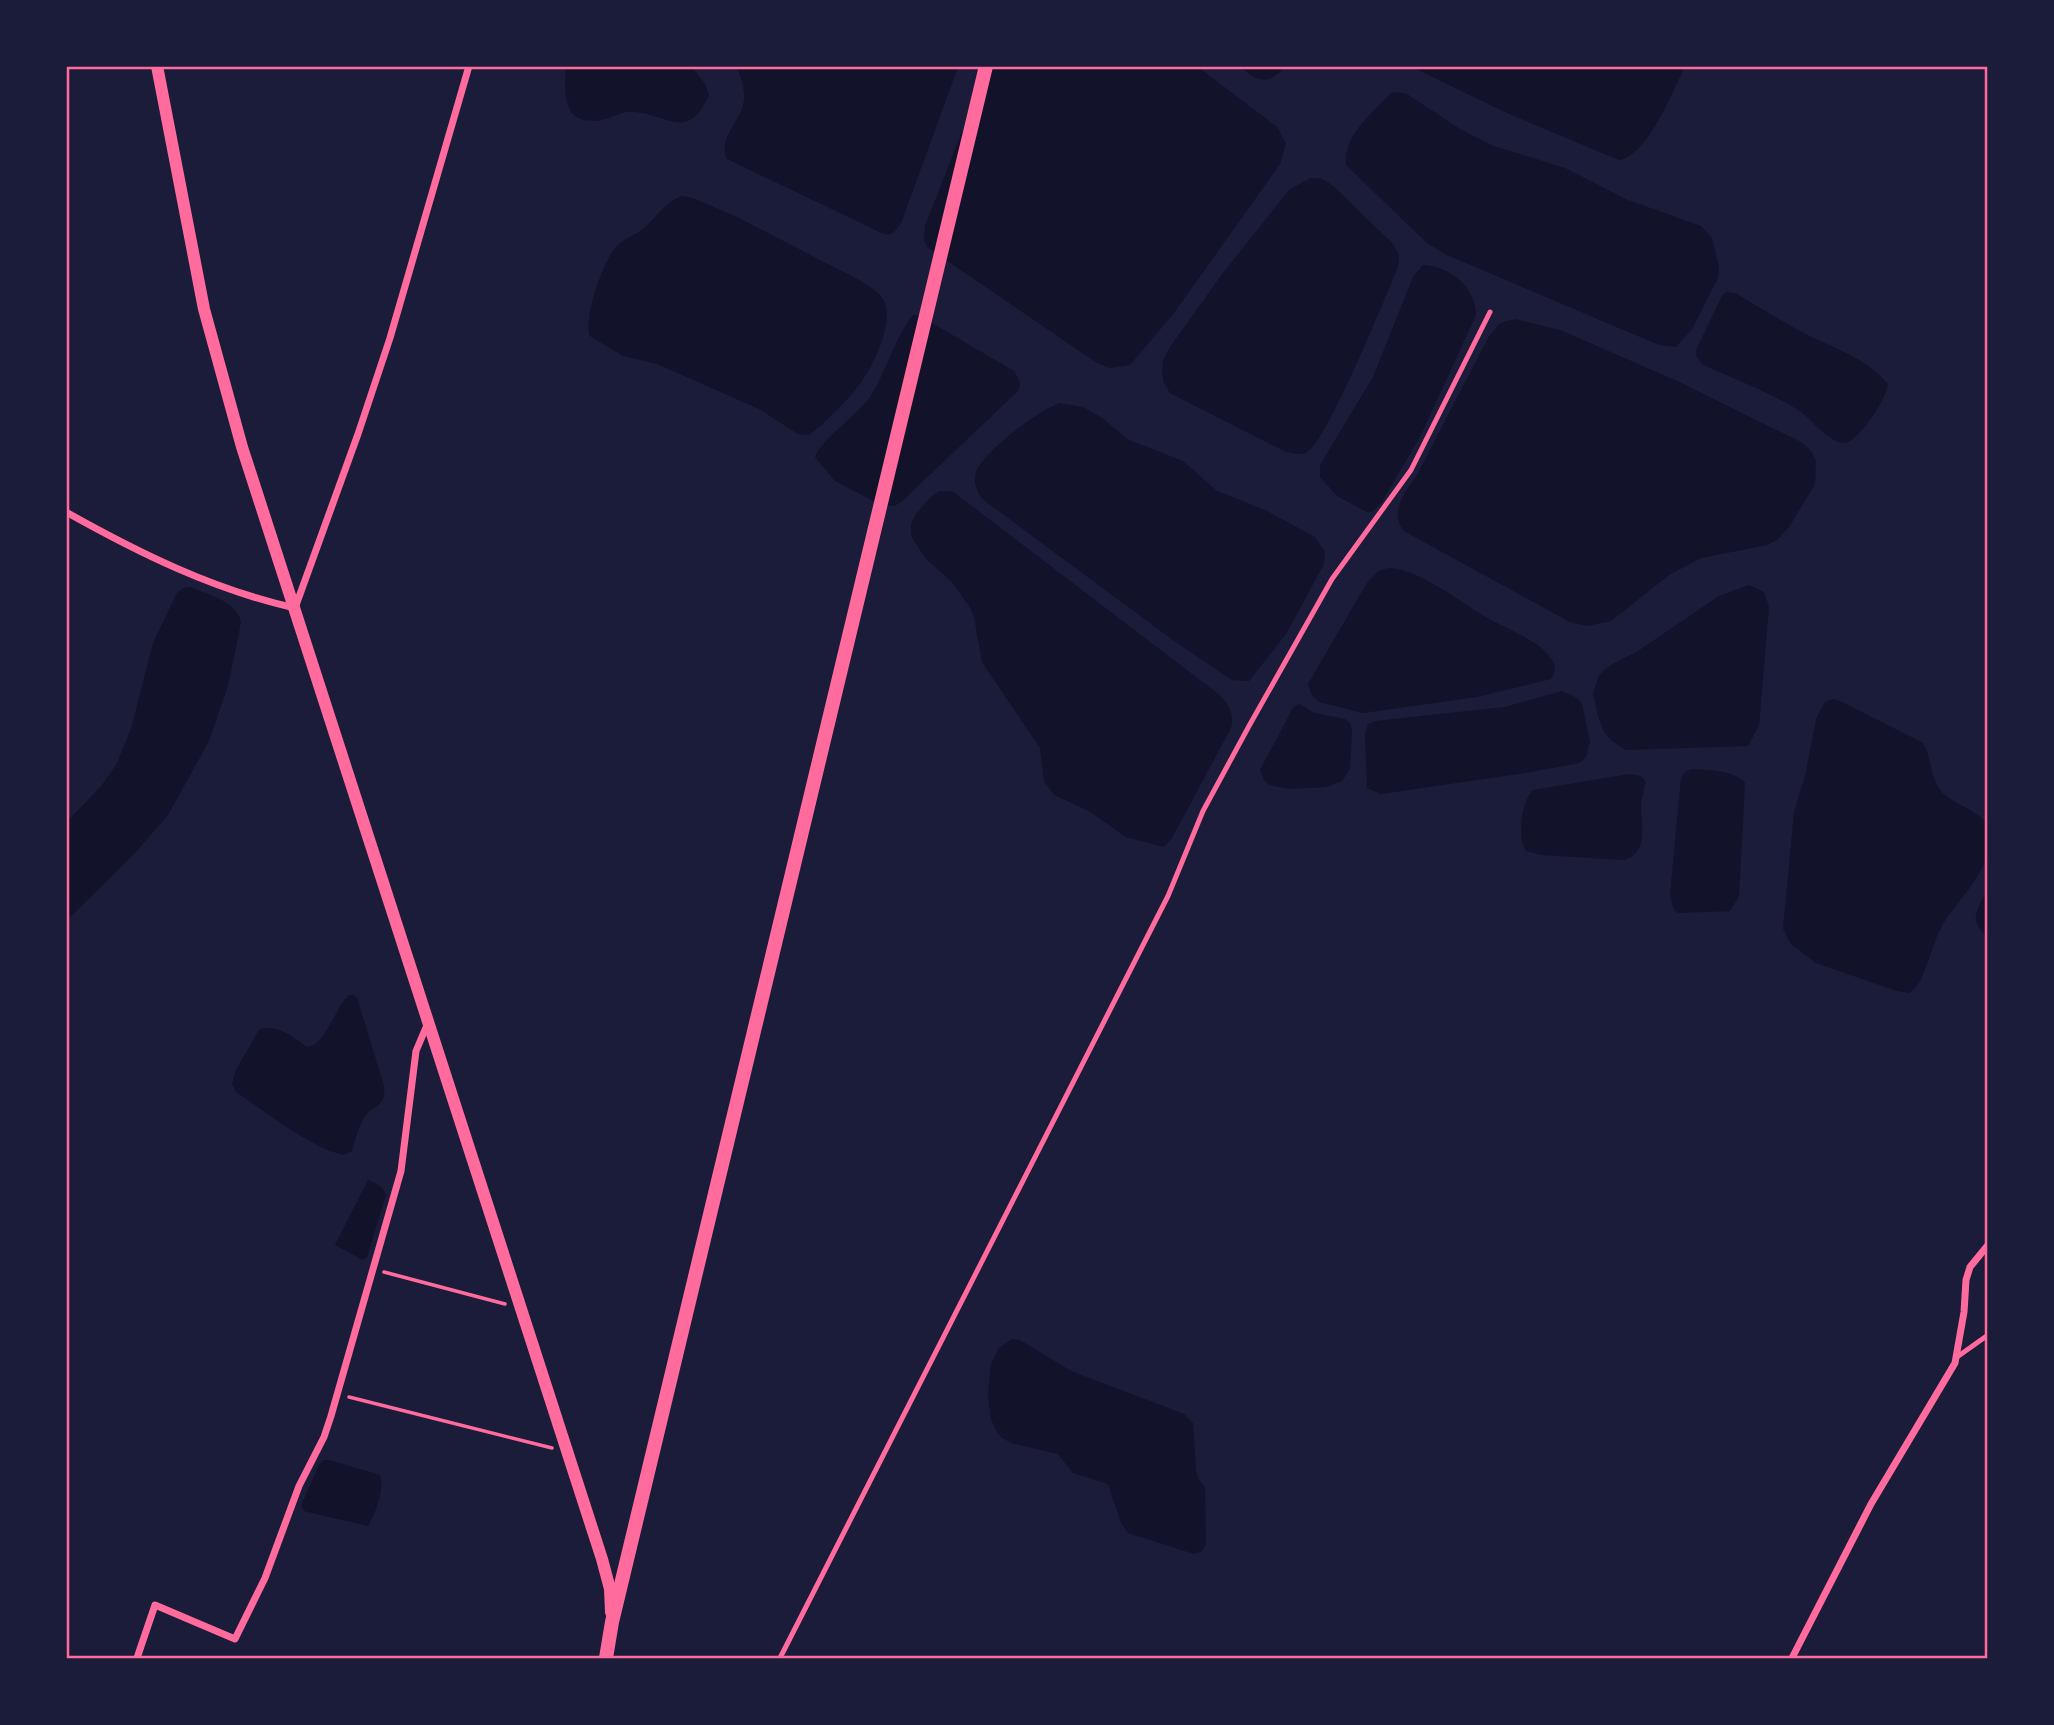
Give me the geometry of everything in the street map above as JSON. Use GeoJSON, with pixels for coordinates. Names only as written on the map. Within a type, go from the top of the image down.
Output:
{"type":"FeatureCollection","features":[{"type":"Feature","properties":{"kind":"main road"},"geometry":{"type":"LineString","coordinates":[[606,1658],[611,1622],[986,66]]}},
{"type":"Feature","properties":{"kind":"street"},"geometry":{"type":"LineString","coordinates":[[157,66],[204,309],[242,447],[607,1574],[611,1622]]}},
{"type":"Feature","properties":{"kind":"street"},"geometry":{"type":"LineString","coordinates":[[295,608],[390,338],[469,66]]}},
{"type":"Feature","properties":{"kind":"street"},"geometry":{"type":"LineString","coordinates":[[66,512],[152,557],[202,579],[256,600],[295,608]]}},
{"type":"Feature","properties":{"kind":"street"},"geometry":{"type":"LineString","coordinates":[[137,1658],[155,1605],[235,1639],[265,1578],[299,1486],[324,1437],[338,1394],[401,1171],[416,1051],[428,1024]]}},
{"type":"Feature","properties":{"kind":"street"},"geometry":{"type":"LineString","coordinates":[[1792,1658],[1871,1504],[1957,1357],[1966,1280],[1970,1267],[1987,1245]]}},
{"type":"Feature","properties":{"kind":"lane"},"geometry":{"type":"LineString","coordinates":[[780,1658],[1168,896],[1203,811],[1332,579],[1411,470],[1490,312]]}},
{"type":"Feature","properties":{"kind":"lane"},"geometry":{"type":"LineString","coordinates":[[1957,1357],[1987,1335]]}},
{"type":"Feature","properties":{"kind":"path"},"geometry":{"type":"LineString","coordinates":[[373,1269],[521,1309]]}},
{"type":"Feature","properties":{"kind":"path"},"geometry":{"type":"LineString","coordinates":[[338,1394],[567,1452]]}},
{"type":"Feature","properties":{"kind":"shaded area"},"geometry":{"type":"Polygon","coordinates":[[[566,67],[692,67],[705,84],[709,95],[700,111],[691,119],[682,122],[626,112],[591,121],[574,115],[569,108],[565,89],[566,67]]]}},
{"type":"Feature","properties":{"kind":"shaded area"},"geometry":{"type":"Polygon","coordinates":[[[736,67],[958,67],[901,223],[894,232],[884,234],[727,159],[727,137],[744,100],[744,91],[736,67]]]}},
{"type":"Feature","properties":{"kind":"shaded area"},"geometry":{"type":"Polygon","coordinates":[[[984,67],[1198,67],[1277,127],[1286,143],[1280,164],[1174,313],[1130,365],[1110,368],[1097,363],[927,247],[924,240],[925,226],[970,111],[984,67]]]}},
{"type":"Feature","properties":{"kind":"shaded area"},"geometry":{"type":"Polygon","coordinates":[[[1240,67],[1285,67],[1273,77],[1263,80],[1240,67]]]}},
{"type":"Feature","properties":{"kind":"shaded area"},"geometry":{"type":"Polygon","coordinates":[[[1412,67],[1685,67],[1649,135],[1630,156],[1619,160],[1507,113],[1412,67]]]}},
{"type":"Feature","properties":{"kind":"shaded area"},"geometry":{"type":"Polygon","coordinates":[[[1391,93],[1407,94],[1460,129],[1491,145],[1565,168],[1628,200],[1701,226],[1712,238],[1719,267],[1718,278],[1692,329],[1676,347],[1659,345],[1447,255],[1427,243],[1346,165],[1346,154],[1354,134],[1391,93]]]}},
{"type":"Feature","properties":{"kind":"shaded area"},"geometry":{"type":"Polygon","coordinates":[[[1311,178],[1322,179],[1332,185],[1393,244],[1399,255],[1398,267],[1342,396],[1316,442],[1307,452],[1299,454],[1286,452],[1170,393],[1162,372],[1163,361],[1170,347],[1223,273],[1290,189],[1311,178]]]}},
{"type":"Feature","properties":{"kind":"shaded area"},"geometry":{"type":"Polygon","coordinates":[[[682,196],[737,217],[857,279],[875,290],[883,299],[887,319],[885,331],[870,367],[848,398],[809,435],[798,434],[759,409],[657,364],[623,356],[590,336],[589,316],[592,302],[612,252],[621,242],[642,230],[671,202],[682,196]]]}},
{"type":"Feature","properties":{"kind":"shaded area"},"geometry":{"type":"Polygon","coordinates":[[[1423,265],[1443,269],[1460,280],[1472,296],[1476,315],[1420,437],[1381,503],[1373,511],[1367,512],[1337,496],[1320,477],[1320,465],[1373,377],[1413,277],[1423,265]]]}},
{"type":"Feature","properties":{"kind":"shaded area"},"geometry":{"type":"Polygon","coordinates":[[[1726,292],[1735,293],[1796,329],[1857,359],[1879,374],[1888,384],[1887,390],[1878,408],[1857,436],[1845,443],[1839,442],[1790,405],[1703,365],[1696,356],[1696,350],[1726,292]]]}},
{"type":"Feature","properties":{"kind":"shaded area"},"geometry":{"type":"Polygon","coordinates":[[[913,315],[918,315],[1014,371],[1020,385],[1018,391],[900,503],[883,506],[835,481],[815,457],[825,442],[870,397],[913,315]]]}},
{"type":"Feature","properties":{"kind":"shaded area"},"geometry":{"type":"Polygon","coordinates":[[[1515,319],[1560,330],[1675,380],[1803,443],[1816,461],[1815,484],[1789,527],[1777,540],[1767,545],[1701,558],[1669,575],[1611,621],[1587,626],[1570,622],[1404,531],[1398,516],[1400,502],[1417,475],[1488,338],[1500,323],[1515,319]]]}},
{"type":"Feature","properties":{"kind":"shaded area"},"geometry":{"type":"Polygon","coordinates":[[[1060,403],[1083,407],[1102,418],[1129,440],[1183,461],[1217,491],[1265,510],[1315,537],[1325,552],[1324,564],[1286,634],[1249,681],[1232,680],[1177,643],[981,498],[975,479],[981,463],[1013,432],[1060,403]]]}},
{"type":"Feature","properties":{"kind":"shaded area"},"geometry":{"type":"Polygon","coordinates":[[[939,491],[956,494],[1227,703],[1232,715],[1231,728],[1172,838],[1164,847],[1126,837],[1089,811],[1054,795],[1044,781],[1040,748],[982,662],[974,617],[969,606],[952,582],[926,559],[911,536],[911,524],[916,514],[939,491]]]}},
{"type":"Feature","properties":{"kind":"shaded area"},"geometry":{"type":"Polygon","coordinates":[[[1389,568],[1427,580],[1489,619],[1535,643],[1550,656],[1554,664],[1555,670],[1551,679],[1477,697],[1363,713],[1319,702],[1311,694],[1308,684],[1367,583],[1378,571],[1389,568]]]}},
{"type":"Feature","properties":{"kind":"shaded area"},"geometry":{"type":"Polygon","coordinates":[[[1749,585],[1764,592],[1769,607],[1759,725],[1748,746],[1626,750],[1612,741],[1604,732],[1593,693],[1599,675],[1719,596],[1749,585]]]}},
{"type":"Feature","properties":{"kind":"shaded area"},"geometry":{"type":"Polygon","coordinates":[[[191,587],[228,604],[241,622],[228,686],[209,741],[168,815],[135,853],[67,920],[67,822],[102,785],[116,765],[131,729],[153,643],[177,593],[183,588],[191,587]]]}},
{"type":"Feature","properties":{"kind":"shaded area"},"geometry":{"type":"Polygon","coordinates":[[[1562,691],[1577,698],[1582,704],[1590,742],[1586,757],[1579,763],[1381,794],[1367,788],[1365,735],[1368,724],[1505,707],[1562,691]]]}},
{"type":"Feature","properties":{"kind":"shaded area"},"geometry":{"type":"Polygon","coordinates":[[[1833,699],[1923,743],[1934,778],[1941,790],[1981,818],[1988,828],[1989,843],[1981,871],[1946,920],[1919,983],[1909,993],[1816,963],[1791,944],[1783,929],[1794,812],[1806,772],[1816,719],[1825,702],[1833,699]]]}},
{"type":"Feature","properties":{"kind":"shaded area"},"geometry":{"type":"Polygon","coordinates":[[[1299,704],[1315,713],[1345,719],[1350,723],[1350,769],[1342,781],[1326,787],[1291,789],[1269,785],[1264,780],[1260,770],[1293,708],[1299,704]]]}},
{"type":"Feature","properties":{"kind":"shaded area"},"geometry":{"type":"Polygon","coordinates":[[[1692,769],[1728,773],[1745,783],[1739,896],[1730,911],[1678,913],[1674,910],[1670,895],[1681,778],[1685,772],[1692,769]]]}},
{"type":"Feature","properties":{"kind":"shaded area"},"geometry":{"type":"Polygon","coordinates":[[[1629,774],[1641,776],[1646,782],[1641,805],[1642,837],[1632,856],[1624,860],[1542,855],[1526,851],[1523,845],[1522,820],[1533,790],[1629,774]]]}},
{"type":"Feature","properties":{"kind":"shaded area"},"geometry":{"type":"Polygon","coordinates":[[[1987,890],[1987,936],[1977,925],[1976,914],[1987,890]]]}},
{"type":"Feature","properties":{"kind":"shaded area"},"geometry":{"type":"Polygon","coordinates":[[[349,995],[357,998],[384,1093],[381,1102],[364,1118],[352,1151],[343,1155],[329,1151],[288,1128],[236,1092],[232,1084],[236,1070],[259,1030],[278,1029],[307,1047],[313,1045],[325,1034],[349,995]]]}},
{"type":"Feature","properties":{"kind":"shaded area"},"geometry":{"type":"Polygon","coordinates":[[[368,1180],[379,1186],[386,1195],[367,1257],[363,1260],[335,1245],[368,1180]]]}},
{"type":"Feature","properties":{"kind":"shaded area"},"geometry":{"type":"Polygon","coordinates":[[[1012,1339],[1020,1340],[1071,1371],[1184,1414],[1193,1423],[1196,1470],[1205,1488],[1206,1544],[1202,1551],[1194,1554],[1128,1533],[1121,1523],[1108,1484],[1073,1473],[1058,1454],[1011,1443],[1001,1437],[991,1419],[988,1395],[991,1364],[999,1348],[1012,1339]]]}},
{"type":"Feature","properties":{"kind":"shaded area"},"geometry":{"type":"Polygon","coordinates":[[[323,1460],[380,1475],[380,1494],[368,1526],[304,1511],[301,1506],[323,1460]]]}}]}
